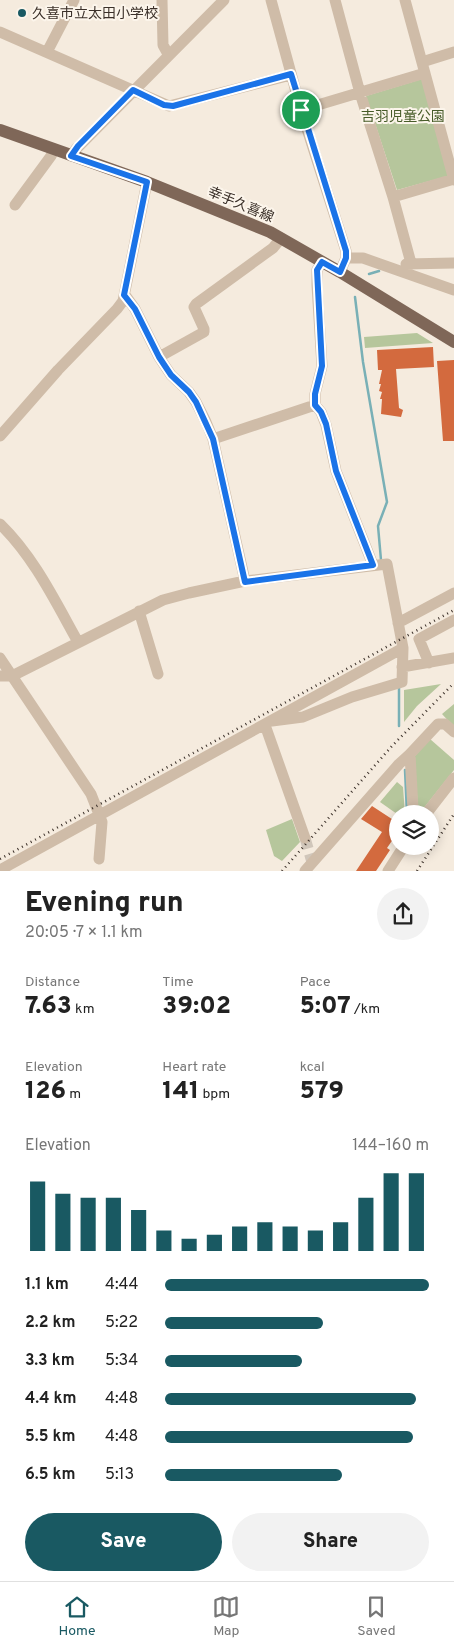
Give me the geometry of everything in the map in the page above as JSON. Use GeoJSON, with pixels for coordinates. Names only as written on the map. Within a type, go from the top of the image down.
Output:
{"type":"FeatureCollection","features":[{"type":"Feature","properties":{"kind":"main road","name":"幸手久喜線"},"geometry":{"type":"LineString","coordinates":[[0,130],[147,182],[223,212],[281,238],[454,342]]}},
{"type":"Feature","properties":{"kind":"street"},"geometry":{"type":"LineString","coordinates":[[47,52],[74,0]]}},
{"type":"Feature","properties":{"kind":"street"},"geometry":{"type":"LineString","coordinates":[[162,0],[163,45],[168,54]]}},
{"type":"Feature","properties":{"kind":"street"},"geometry":{"type":"LineString","coordinates":[[71,156],[78,146],[168,54],[224,0]]}},
{"type":"Feature","properties":{"kind":"street"},"geometry":{"type":"LineString","coordinates":[[271,0],[301,110],[346,251],[346,258],[340,272]]}},
{"type":"Feature","properties":{"kind":"street"},"geometry":{"type":"LineString","coordinates":[[335,0],[360,93],[393,197],[411,263]]}},
{"type":"Feature","properties":{"kind":"street"},"geometry":{"type":"LineString","coordinates":[[393,197],[454,180],[405,0]]}},
{"type":"Feature","properties":{"kind":"street"},"geometry":{"type":"LineString","coordinates":[[0,32],[164,105],[173,106],[291,74]]}},
{"type":"Feature","properties":{"kind":"street"},"geometry":{"type":"LineString","coordinates":[[301,110],[360,93],[454,52]]}},
{"type":"Feature","properties":{"kind":"street"},"geometry":{"type":"LineString","coordinates":[[15,204],[51,156],[54,149]]}},
{"type":"Feature","properties":{"kind":"street"},"geometry":{"type":"LineString","coordinates":[[0,436],[58,370],[117,309],[124,295],[147,182]]}},
{"type":"Feature","properties":{"kind":"street"},"geometry":{"type":"LineString","coordinates":[[159,357],[204,332],[195,311],[194,307],[196,304],[273,248],[281,238]]}},
{"type":"Feature","properties":{"kind":"street"},"geometry":{"type":"LineString","coordinates":[[346,258],[363,258],[454,290]]}},
{"type":"Feature","properties":{"kind":"street"},"geometry":{"type":"LineString","coordinates":[[322,262],[317,270],[316,285],[322,366],[315,394],[315,405],[321,412],[326,424],[336,471],[373,565]]}},
{"type":"Feature","properties":{"kind":"street"},"geometry":{"type":"LineString","coordinates":[[394,269],[398,265],[411,263],[454,263]]}},
{"type":"Feature","properties":{"kind":"street"},"geometry":{"type":"LineString","coordinates":[[124,295],[135,309],[159,357],[171,375],[189,392],[196,402],[213,439],[245,582]]}},
{"type":"Feature","properties":{"kind":"street"},"geometry":{"type":"LineString","coordinates":[[213,439],[315,405]]}},
{"type":"Feature","properties":{"kind":"street"},"geometry":{"type":"LineString","coordinates":[[0,524],[44,580],[78,642]]}},
{"type":"Feature","properties":{"kind":"street"},"geometry":{"type":"LineString","coordinates":[[6,676],[163,600],[245,582],[387,564],[403,648],[402,682],[352,697],[302,717],[269,723]]}},
{"type":"Feature","properties":{"kind":"street"},"geometry":{"type":"LineString","coordinates":[[398,624],[454,593]]}},
{"type":"Feature","properties":{"kind":"street"},"geometry":{"type":"LineString","coordinates":[[139,611],[158,674]]}},
{"type":"Feature","properties":{"kind":"street"},"geometry":{"type":"LineString","coordinates":[[429,662],[419,639],[454,620]]}},
{"type":"Feature","properties":{"kind":"street"},"geometry":{"type":"LineString","coordinates":[[0,870],[403,648]]}},
{"type":"Feature","properties":{"kind":"street"},"geometry":{"type":"LineString","coordinates":[[0,658],[6,676],[86,786],[102,822],[99,859]]}},
{"type":"Feature","properties":{"kind":"street"},"geometry":{"type":"LineString","coordinates":[[402,667],[454,658]]}},
{"type":"Feature","properties":{"kind":"street"},"geometry":{"type":"LineString","coordinates":[[269,723],[305,838]]}},
{"type":"Feature","properties":{"kind":"street"},"geometry":{"type":"LineString","coordinates":[[311,870],[398,764],[438,724],[445,724],[454,732]]}},
{"type":"Feature","properties":{"kind":"street"},"geometry":{"type":"LineString","coordinates":[[410,754],[413,805]]}},
{"type":"Feature","properties":{"kind":"street"},"geometry":{"type":"LineString","coordinates":[[433,805],[454,778]]}},
{"type":"Feature","properties":{"kind":"street"},"geometry":{"type":"LineString","coordinates":[[388,871],[398,855]]}},
{"type":"Feature","properties":{"kind":"green space","name":"吉羽児童公園"},"geometry":{"type":"Polygon","coordinates":[[[422,79],[448,176],[397,190],[366,96],[422,79]]]}},
{"type":"Feature","properties":{"kind":"green space"},"geometry":{"type":"Polygon","coordinates":[[[417,333],[433,343],[365,348],[364,337],[417,333]]]}},
{"type":"Feature","properties":{"kind":"green space"},"geometry":{"type":"Polygon","coordinates":[[[441,684],[417,706],[404,722],[404,690],[441,684]]]}},
{"type":"Feature","properties":{"kind":"green space"},"geometry":{"type":"Polygon","coordinates":[[[454,704],[454,727],[442,714],[454,704]]]}},
{"type":"Feature","properties":{"kind":"green space"},"geometry":{"type":"Polygon","coordinates":[[[430,739],[454,760],[454,770],[426,805],[418,805],[414,757],[430,739]]]}},
{"type":"Feature","properties":{"kind":"green space"},"geometry":{"type":"Polygon","coordinates":[[[397,782],[403,787],[404,805],[389,805],[389,808],[380,802],[397,782]]]}},
{"type":"Feature","properties":{"kind":"green space"},"geometry":{"type":"Polygon","coordinates":[[[292,819],[300,842],[282,861],[274,856],[266,830],[292,819]]]}},
{"type":"Feature","properties":{"kind":"building"},"geometry":{"type":"Polygon","coordinates":[[[433,347],[434,367],[396,369],[399,408],[403,410],[401,417],[381,414],[382,399],[380,399],[382,392],[379,391],[381,384],[379,384],[382,370],[378,370],[377,350],[433,347]]]}},
{"type":"Feature","properties":{"kind":"building"},"geometry":{"type":"Polygon","coordinates":[[[454,360],[454,441],[443,441],[437,361],[454,360]]]}},
{"type":"Feature","properties":{"kind":"building"},"geometry":{"type":"Polygon","coordinates":[[[372,806],[389,817],[389,845],[387,848],[389,852],[376,871],[356,871],[382,832],[361,819],[372,806]]]}},
{"type":"Feature","properties":{"kind":"waterway"},"geometry":{"type":"LineString","coordinates":[[369,274],[379,271]]}},
{"type":"Feature","properties":{"kind":"waterway"},"geometry":{"type":"LineString","coordinates":[[355,297],[363,362],[387,502],[378,526],[381,560]]}},
{"type":"Feature","properties":{"kind":"waterway"},"geometry":{"type":"LineString","coordinates":[[399,688],[399,726]]}},
{"type":"Feature","properties":{"kind":"waterway"},"geometry":{"type":"LineString","coordinates":[[405,770],[407,805]]}},
{"type":"Feature","properties":{"kind":"tunnel"},"geometry":{"type":"LineString","coordinates":[[305,838],[314,869]]}},
{"type":"Feature","properties":{"kind":"railway"},"geometry":{"type":"LineString","coordinates":[[0,859],[454,610]]}},
{"type":"Feature","properties":{"kind":"railway"},"geometry":{"type":"LineString","coordinates":[[282,871],[392,746],[454,683]]}},
{"type":"Feature","properties":{"kind":"railway"},"geometry":{"type":"LineString","coordinates":[[417,871],[454,814]]}},
{"type":"Feature","properties":{"kind":"place","name":"久喜市立太田小学校"},"geometry":{"type":"Point","coordinates":[22,13]}},
{"type":"Feature","properties":{"kind":"route"},"geometry":{"type":"LineString","coordinates":[[291,74],[301,110],[346,251],[346,258],[340,272],[322,262],[317,270],[316,285],[319,300],[322,371],[315,394],[315,405],[321,412],[326,424],[336,471],[373,565],[245,582],[213,439],[206,422],[189,392],[171,375],[159,357],[135,309],[124,295],[147,182],[71,156],[78,146],[133,90],[164,105],[173,106],[291,74]]}}]}
